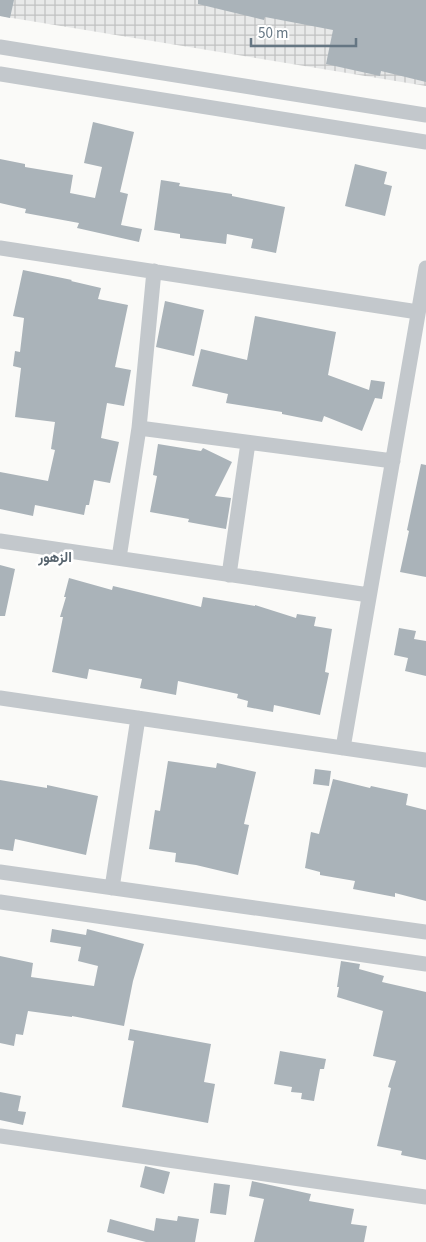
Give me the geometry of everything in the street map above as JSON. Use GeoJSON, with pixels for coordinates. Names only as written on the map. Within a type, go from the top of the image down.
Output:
{"type":"FeatureCollection","features":[{"type":"Feature","properties":{"kind":"street"},"geometry":{"type":"LineString","coordinates":[[0,47],[426,115]]}},
{"type":"Feature","properties":{"kind":"street"},"geometry":{"type":"LineString","coordinates":[[0,74],[426,142]]}},
{"type":"Feature","properties":{"kind":"street"},"geometry":{"type":"LineString","coordinates":[[0,249],[418,312]]}},
{"type":"Feature","properties":{"kind":"street"},"geometry":{"type":"LineString","coordinates":[[343,748],[426,268]]}},
{"type":"Feature","properties":{"kind":"street"},"geometry":{"type":"LineString","coordinates":[[118,558],[139,428],[154,271]]}},
{"type":"Feature","properties":{"kind":"street"},"geometry":{"type":"LineString","coordinates":[[139,428],[392,461]]}},
{"type":"Feature","properties":{"kind":"street"},"geometry":{"type":"LineString","coordinates":[[229,575],[248,443]]}},
{"type":"Feature","properties":{"kind":"street"},"geometry":{"type":"LineString","coordinates":[[0,541],[369,595]]}},
{"type":"Feature","properties":{"kind":"street"},"geometry":{"type":"LineString","coordinates":[[0,698],[426,760]]}},
{"type":"Feature","properties":{"kind":"street"},"geometry":{"type":"LineString","coordinates":[[112,888],[138,718]]}},
{"type":"Feature","properties":{"kind":"street"},"geometry":{"type":"LineString","coordinates":[[0,872],[426,932]]}},
{"type":"Feature","properties":{"kind":"street"},"geometry":{"type":"LineString","coordinates":[[0,902],[426,964]]}},
{"type":"Feature","properties":{"kind":"street"},"geometry":{"type":"LineString","coordinates":[[0,1136],[426,1197]]}},
{"type":"Feature","properties":{"kind":"shaded area"},"geometry":{"type":"Polygon","coordinates":[[[0,0],[426,0],[426,86],[0,16],[0,0]]]}},
{"type":"Feature","properties":{"kind":"building"},"geometry":{"type":"Polygon","coordinates":[[[0,0],[14,0],[10,18],[0,16],[0,0]]]}},
{"type":"Feature","properties":{"kind":"building"},"geometry":{"type":"Polygon","coordinates":[[[198,0],[426,0],[426,82],[381,71],[380,76],[326,64],[333,30],[265,17],[264,20],[198,4],[198,0]]]}},
{"type":"Feature","properties":{"kind":"building"},"geometry":{"type":"Polygon","coordinates":[[[93,122],[134,132],[120,192],[128,194],[121,225],[142,229],[139,242],[77,228],[79,223],[25,213],[26,209],[0,203],[0,159],[25,164],[25,167],[73,175],[70,193],[95,198],[102,167],[84,163],[93,122]]]}},
{"type":"Feature","properties":{"kind":"building"},"geometry":{"type":"Polygon","coordinates":[[[355,164],[387,172],[384,184],[392,186],[385,216],[345,206],[355,164]]]}},
{"type":"Feature","properties":{"kind":"building"},"geometry":{"type":"Polygon","coordinates":[[[161,180],[180,183],[179,186],[232,194],[232,196],[285,207],[276,253],[251,248],[253,239],[227,234],[226,244],[180,238],[180,234],[154,230],[161,180]]]}},
{"type":"Feature","properties":{"kind":"building"},"geometry":{"type":"Polygon","coordinates":[[[23,270],[101,288],[98,299],[128,305],[115,367],[131,370],[124,406],[107,403],[101,438],[119,442],[110,483],[94,480],[89,505],[86,505],[84,515],[35,505],[33,516],[0,509],[0,472],[48,481],[55,450],[51,449],[55,422],[15,417],[21,368],[13,366],[15,351],[20,352],[24,318],[13,316],[23,270]]]}},
{"type":"Feature","properties":{"kind":"building"},"geometry":{"type":"Polygon","coordinates":[[[165,301],[204,310],[194,356],[156,347],[165,301]]]}},
{"type":"Feature","properties":{"kind":"building"},"geometry":{"type":"Polygon","coordinates":[[[255,316],[336,332],[328,375],[369,390],[371,380],[385,382],[382,399],[375,398],[362,431],[324,416],[322,422],[282,414],[282,412],[226,403],[228,394],[192,386],[201,349],[247,360],[255,316]]]}},
{"type":"Feature","properties":{"kind":"building"},"geometry":{"type":"Polygon","coordinates":[[[158,444],[201,451],[203,448],[232,462],[215,496],[231,498],[226,529],[188,522],[189,519],[150,512],[157,476],[153,475],[158,444]]]}},
{"type":"Feature","properties":{"kind":"building"},"geometry":{"type":"Polygon","coordinates":[[[421,464],[426,465],[426,577],[400,572],[421,464]]]}},
{"type":"Feature","properties":{"kind":"building"},"geometry":{"type":"Polygon","coordinates":[[[0,565],[15,569],[5,616],[0,616],[0,565]]]}},
{"type":"Feature","properties":{"kind":"building"},"geometry":{"type":"Polygon","coordinates":[[[69,578],[112,590],[113,586],[201,607],[203,597],[255,605],[296,618],[297,614],[316,617],[314,626],[332,629],[325,672],[329,673],[320,715],[274,705],[273,712],[247,707],[248,701],[237,698],[238,694],[178,681],[176,695],[140,688],[142,679],[89,669],[87,679],[52,672],[63,617],[60,617],[69,578]]]}},
{"type":"Feature","properties":{"kind":"building"},"geometry":{"type":"Polygon","coordinates":[[[399,628],[416,631],[414,639],[426,641],[426,676],[405,671],[408,658],[394,655],[399,628]]]}},
{"type":"Feature","properties":{"kind":"building"},"geometry":{"type":"Polygon","coordinates":[[[168,761],[216,768],[217,763],[256,772],[244,824],[249,825],[238,875],[175,862],[176,853],[149,849],[155,810],[160,811],[168,761]]]}},
{"type":"Feature","properties":{"kind":"building"},"geometry":{"type":"Polygon","coordinates":[[[315,769],[331,771],[329,786],[313,784],[315,769]]]}},
{"type":"Feature","properties":{"kind":"building"},"geometry":{"type":"Polygon","coordinates":[[[333,779],[370,788],[371,786],[408,794],[406,805],[426,810],[426,901],[395,893],[395,897],[353,889],[355,881],[320,875],[320,872],[305,868],[311,832],[319,834],[333,779]]]}},
{"type":"Feature","properties":{"kind":"building"},"geometry":{"type":"Polygon","coordinates":[[[0,780],[47,788],[47,785],[98,796],[86,855],[15,839],[13,851],[0,849],[0,780]]]}},
{"type":"Feature","properties":{"kind":"building"},"geometry":{"type":"Polygon","coordinates":[[[52,929],[86,935],[87,929],[144,944],[133,981],[124,1026],[72,1016],[28,1011],[23,1035],[16,1034],[14,1046],[0,1043],[0,956],[33,963],[31,977],[94,986],[98,966],[78,961],[81,947],[50,942],[52,929]]]}},
{"type":"Feature","properties":{"kind":"building"},"geometry":{"type":"Polygon","coordinates":[[[341,961],[360,964],[359,969],[384,976],[382,982],[426,992],[426,1160],[401,1155],[402,1151],[377,1146],[391,1088],[388,1087],[396,1061],[373,1056],[383,1011],[337,997],[341,961]]]}},
{"type":"Feature","properties":{"kind":"building"},"geometry":{"type":"Polygon","coordinates":[[[130,1029],[211,1044],[204,1082],[215,1084],[208,1123],[122,1107],[134,1041],[128,1040],[130,1029]]]}},
{"type":"Feature","properties":{"kind":"building"},"geometry":{"type":"Polygon","coordinates":[[[280,1051],[326,1059],[324,1069],[320,1069],[314,1101],[301,1099],[302,1093],[291,1092],[292,1087],[274,1084],[280,1051]]]}},
{"type":"Feature","properties":{"kind":"building"},"geometry":{"type":"Polygon","coordinates":[[[0,1092],[21,1096],[18,1111],[26,1112],[23,1125],[0,1120],[0,1092]]]}},
{"type":"Feature","properties":{"kind":"building"},"geometry":{"type":"Polygon","coordinates":[[[145,1166],[170,1172],[164,1194],[140,1187],[145,1166]]]}},
{"type":"Feature","properties":{"kind":"building"},"geometry":{"type":"Polygon","coordinates":[[[252,1181],[311,1194],[309,1201],[354,1209],[351,1224],[367,1226],[364,1242],[254,1242],[264,1199],[249,1196],[252,1181]]]}},
{"type":"Feature","properties":{"kind":"building"},"geometry":{"type":"Polygon","coordinates":[[[214,1183],[230,1185],[226,1215],[210,1213],[214,1183]]]}},
{"type":"Feature","properties":{"kind":"building"},"geometry":{"type":"Polygon","coordinates":[[[178,1216],[199,1219],[195,1242],[146,1242],[107,1232],[110,1219],[154,1231],[156,1218],[177,1221],[178,1216]]]}},
{"type":"Feature","properties":{"kind":"district","name":"الزهور"},"geometry":{"type":"Point","coordinates":[55,557]}}]}
